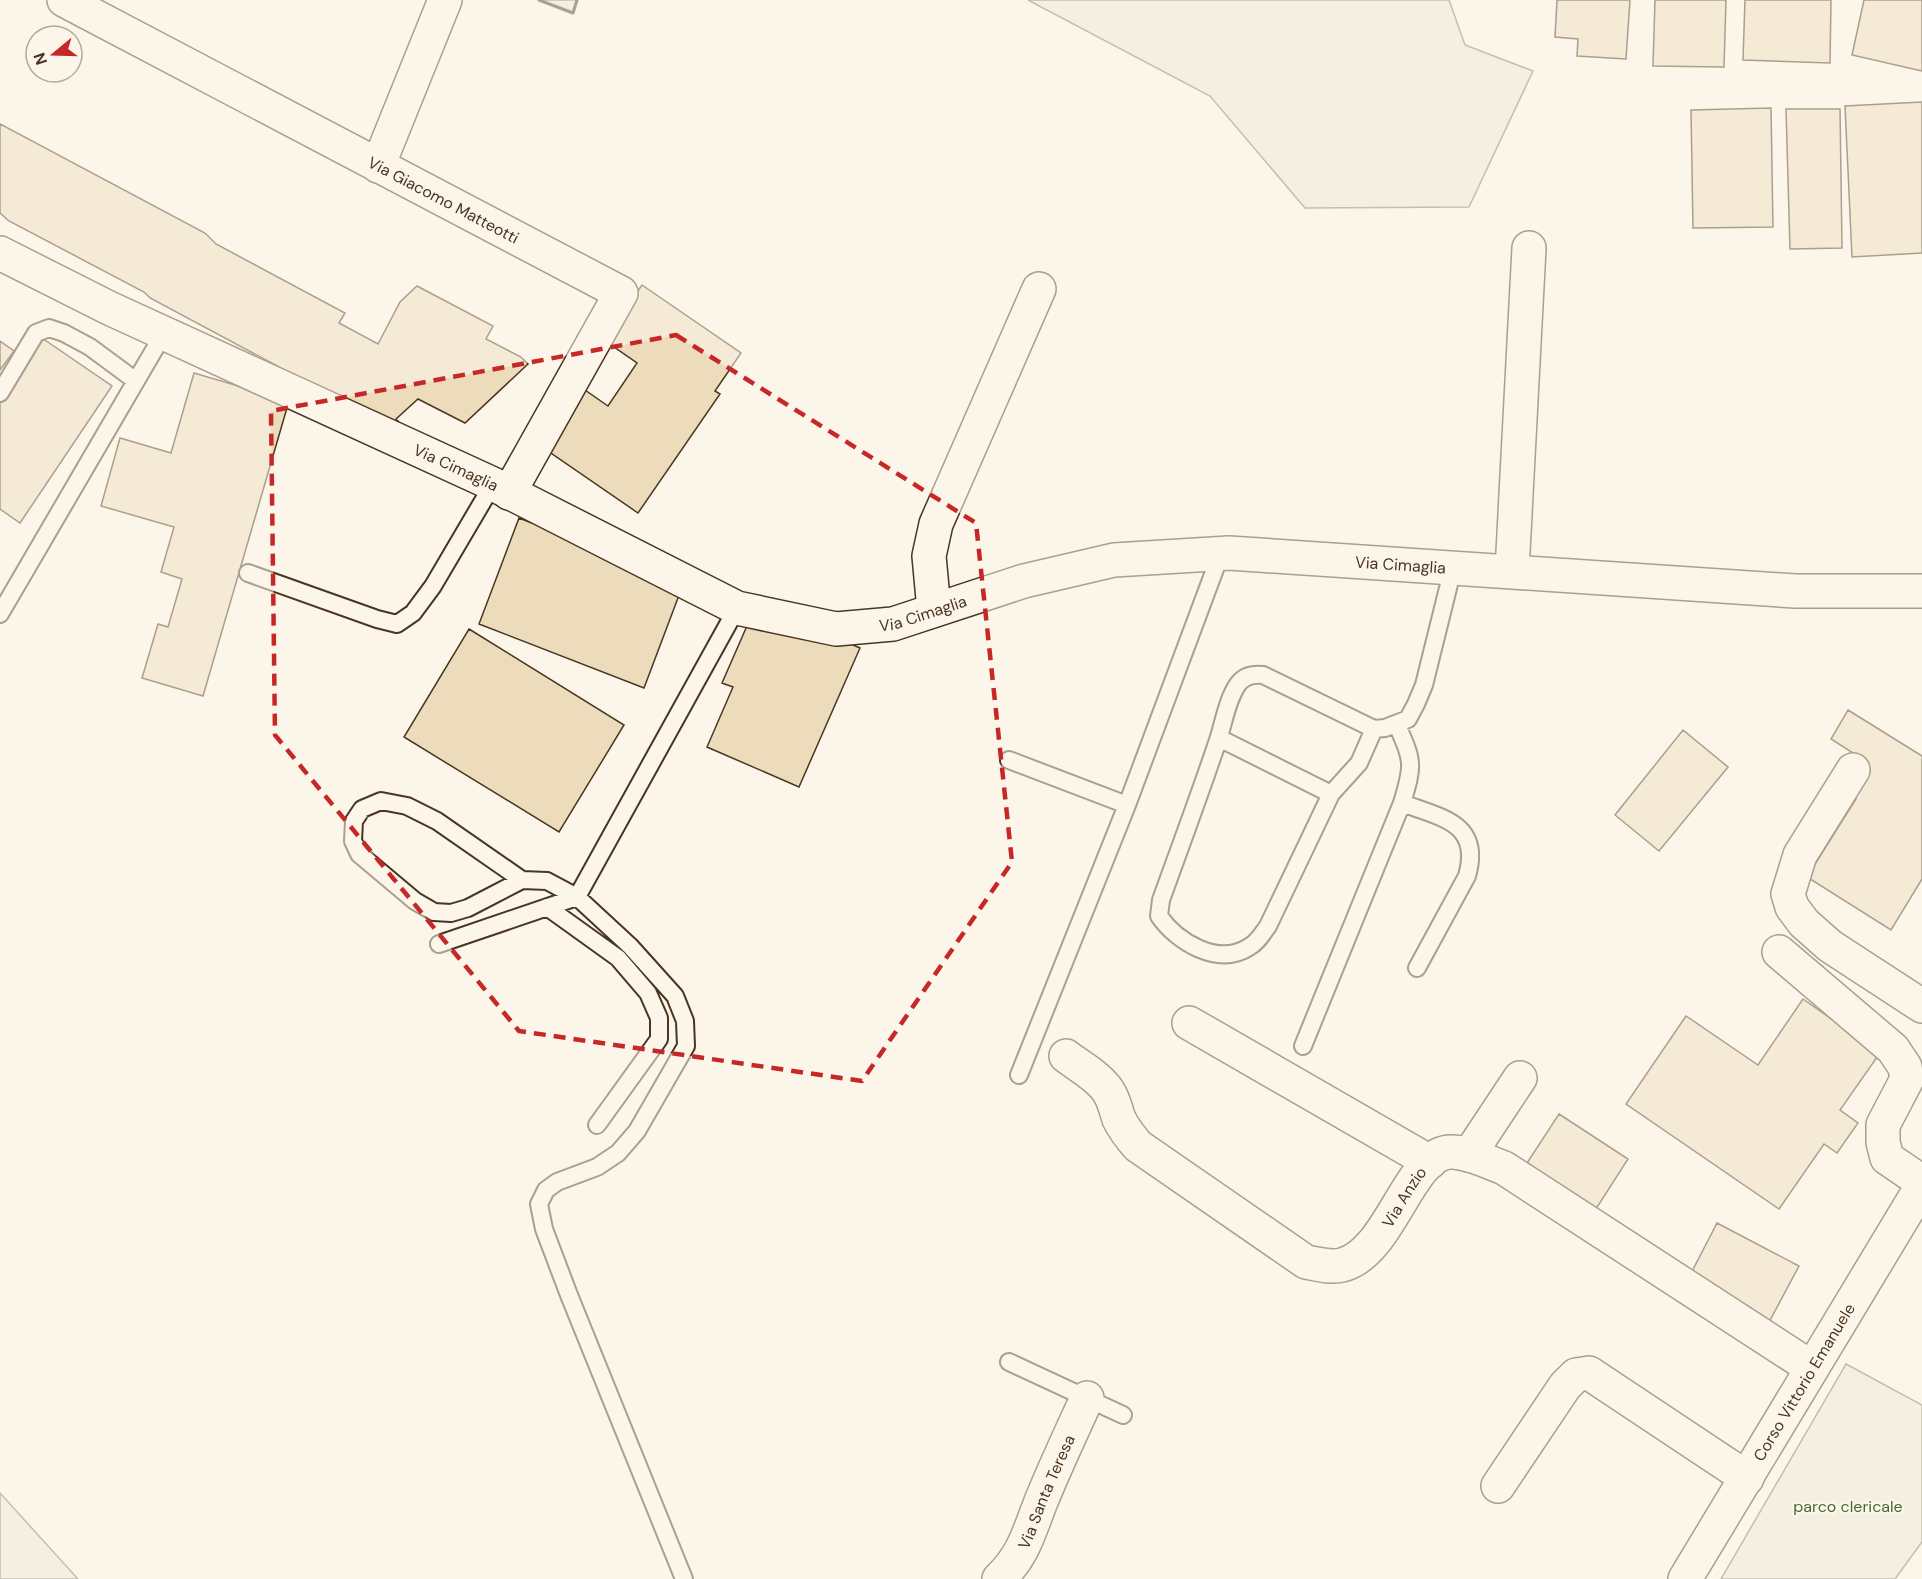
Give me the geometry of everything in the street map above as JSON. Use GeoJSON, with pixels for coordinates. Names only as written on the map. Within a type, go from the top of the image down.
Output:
{"type":"FeatureCollection","features":[{"type":"Feature","properties":{"kind":"street","name":"Via Giacomo Matteotti"},"geometry":{"type":"LineString","coordinates":[[64,0],[621,293],[501,488]]}},
{"type":"Feature","properties":{"kind":"street"},"geometry":{"type":"LineString","coordinates":[[378,166],[445,0]]}},
{"type":"Feature","properties":{"kind":"street"},"geometry":{"type":"LineString","coordinates":[[1512,572],[1529,248]]}},
{"type":"Feature","properties":{"kind":"street","name":"Via Cimaglia"},"geometry":{"type":"LineString","coordinates":[[0,253],[109,308],[501,488],[737,608],[836,629],[893,624],[1024,580],[1114,560],[1221,553],[1795,591],[1922,591]]}},
{"type":"Feature","properties":{"kind":"street"},"geometry":{"type":"LineString","coordinates":[[934,610],[929,556],[936,524],[1040,289]]}},
{"type":"Feature","properties":{"kind":"street"},"geometry":{"type":"LineString","coordinates":[[1853,770],[1800,855],[1788,894],[1792,907],[1804,923],[1830,946],[1922,1006]]}},
{"type":"Feature","properties":{"kind":"street"},"geometry":{"type":"LineString","coordinates":[[1779,952],[1893,1049],[1905,1067],[1906,1080],[1883,1125],[1882,1142],[1887,1158],[1922,1184]]}},
{"type":"Feature","properties":{"kind":"street"},"geometry":{"type":"LineString","coordinates":[[1189,1023],[1430,1162]]}},
{"type":"Feature","properties":{"kind":"street","name":"Via Anzio"},"geometry":{"type":"LineString","coordinates":[[1066,1056],[1106,1087],[1116,1105],[1119,1118],[1138,1146],[1306,1262],[1342,1265],[1361,1257],[1372,1246],[1420,1173],[1430,1162],[1438,1155],[1450,1152],[1469,1155],[1504,1168],[1812,1368]]}},
{"type":"Feature","properties":{"kind":"street"},"geometry":{"type":"LineString","coordinates":[[1469,1155],[1520,1078]]}},
{"type":"Feature","properties":{"kind":"street","name":"Corso Vittorio Emanuele"},"geometry":{"type":"LineString","coordinates":[[1685,1579],[1922,1184]]}},
{"type":"Feature","properties":{"kind":"street"},"geometry":{"type":"LineString","coordinates":[[1498,1486],[1564,1386],[1576,1375],[1589,1373],[1747,1478]]}},
{"type":"Feature","properties":{"kind":"street","name":"Via Santa Teresa"},"geometry":{"type":"LineString","coordinates":[[999,1579],[1010,1569],[1028,1540],[1042,1500],[1087,1398]]}},
{"type":"Feature","properties":{"kind":"lane"},"geometry":{"type":"LineString","coordinates":[[0,393],[36,333],[49,328],[90,347],[136,381]]}},
{"type":"Feature","properties":{"kind":"lane"},"geometry":{"type":"LineString","coordinates":[[0,614],[164,333]]}},
{"type":"Feature","properties":{"kind":"lane"},"geometry":{"type":"LineString","coordinates":[[248,573],[397,624],[413,613],[501,488]]}},
{"type":"Feature","properties":{"kind":"lane"},"geometry":{"type":"LineString","coordinates":[[1019,1075],[1127,805],[1221,553]]}},
{"type":"Feature","properties":{"kind":"lane"},"geometry":{"type":"LineString","coordinates":[[1374,729],[1359,763],[1331,794],[1268,926],[1257,941],[1247,949],[1225,954],[1200,951],[1178,938],[1159,916],[1161,900],[1233,693],[1240,682],[1255,674],[1273,678],[1374,729],[1397,725],[1408,719],[1424,685],[1453,568]]}},
{"type":"Feature","properties":{"kind":"lane"},"geometry":{"type":"LineString","coordinates":[[439,944],[577,897],[737,608]]}},
{"type":"Feature","properties":{"kind":"lane"},"geometry":{"type":"LineString","coordinates":[[1303,1046],[1402,803],[1411,775],[1409,753],[1397,725]]}},
{"type":"Feature","properties":{"kind":"lane"},"geometry":{"type":"LineString","coordinates":[[1219,738],[1331,794]]}},
{"type":"Feature","properties":{"kind":"lane"},"geometry":{"type":"LineString","coordinates":[[1009,760],[1127,805]]}},
{"type":"Feature","properties":{"kind":"lane"},"geometry":{"type":"LineString","coordinates":[[522,880],[436,821],[407,806],[381,801],[362,809],[354,821],[353,841],[358,854],[415,901],[434,912],[451,913],[468,908],[522,880],[547,881],[577,897],[630,946],[675,996],[685,1021],[686,1046],[637,1131],[618,1153],[597,1167],[557,1182],[546,1190],[539,1204],[544,1229],[569,1296],[684,1579]]}},
{"type":"Feature","properties":{"kind":"lane"},"geometry":{"type":"LineString","coordinates":[[1402,803],[1452,822],[1463,832],[1471,845],[1467,876],[1417,968]]}},
{"type":"Feature","properties":{"kind":"lane"},"geometry":{"type":"LineString","coordinates":[[547,907],[618,958],[648,993],[659,1018],[659,1040],[597,1125]]}},
{"type":"Feature","properties":{"kind":"lane"},"geometry":{"type":"LineString","coordinates":[[1009,1362],[1123,1415]]}},
{"type":"Feature","properties":{"kind":"highlighted area"},"geometry":{"type":"Polygon","coordinates":[[[676,335],[976,523],[1012,862],[862,1081],[519,1031],[275,735],[271,411],[676,335]]]}},
{"type":"Feature","properties":{"kind":"green space"},"geometry":{"type":"Polygon","coordinates":[[[539,0],[577,0],[573,13],[539,0]]]}},
{"type":"Feature","properties":{"kind":"green space","name":"parco clericale"},"geometry":{"type":"Polygon","coordinates":[[[1846,1364],[1922,1405],[1922,1542],[1895,1579],[1721,1579],[1846,1364]]]}},
{"type":"Feature","properties":{"kind":"green space"},"geometry":{"type":"Polygon","coordinates":[[[0,1493],[78,1579],[0,1579],[0,1493]]]}},
{"type":"Feature","properties":{"kind":"shaded area"},"geometry":{"type":"Polygon","coordinates":[[[1028,0],[1449,0],[1465,45],[1533,71],[1469,207],[1305,208],[1210,96],[1028,0]]]}},
{"type":"Feature","properties":{"kind":"building"},"geometry":{"type":"Polygon","coordinates":[[[1557,0],[1630,0],[1626,59],[1577,56],[1578,39],[1555,37],[1557,0]]]}},
{"type":"Feature","properties":{"kind":"building"},"geometry":{"type":"Polygon","coordinates":[[[1655,0],[1726,0],[1724,67],[1653,66],[1655,0]]]}},
{"type":"Feature","properties":{"kind":"building"},"geometry":{"type":"Polygon","coordinates":[[[1745,0],[1831,0],[1830,63],[1743,60],[1745,0]]]}},
{"type":"Feature","properties":{"kind":"building"},"geometry":{"type":"Polygon","coordinates":[[[1864,0],[1922,0],[1922,71],[1852,55],[1864,0]]]}},
{"type":"Feature","properties":{"kind":"building"},"geometry":{"type":"Polygon","coordinates":[[[1922,102],[1922,253],[1852,257],[1845,106],[1922,102]]]}},
{"type":"Feature","properties":{"kind":"building"},"geometry":{"type":"Polygon","coordinates":[[[1771,108],[1773,227],[1693,228],[1691,110],[1771,108]]]}},
{"type":"Feature","properties":{"kind":"building"},"geometry":{"type":"Polygon","coordinates":[[[1786,109],[1840,109],[1842,248],[1790,249],[1786,109]]]}},
{"type":"Feature","properties":{"kind":"building"},"geometry":{"type":"Polygon","coordinates":[[[0,124],[205,233],[216,244],[345,313],[339,323],[378,344],[400,302],[417,286],[493,326],[486,339],[521,357],[528,364],[465,423],[418,399],[396,419],[416,440],[9,221],[0,213],[0,124]]]}},
{"type":"Feature","properties":{"kind":"building"},"geometry":{"type":"Polygon","coordinates":[[[642,285],[741,353],[715,391],[720,394],[638,513],[532,440],[572,381],[608,406],[637,363],[604,340],[642,285]]]}},
{"type":"Feature","properties":{"kind":"building"},"geometry":{"type":"Polygon","coordinates":[[[42,338],[112,386],[20,523],[0,509],[0,400],[42,338]]]}},
{"type":"Feature","properties":{"kind":"building"},"geometry":{"type":"Polygon","coordinates":[[[0,341],[14,351],[0,370],[0,341]]]}},
{"type":"Feature","properties":{"kind":"building"},"geometry":{"type":"Polygon","coordinates":[[[194,373],[289,401],[203,696],[142,678],[158,624],[168,627],[182,579],[161,572],[174,527],[101,506],[120,438],[171,453],[194,373]]]}},
{"type":"Feature","properties":{"kind":"building"},"geometry":{"type":"Polygon","coordinates":[[[519,518],[684,582],[644,688],[479,624],[519,518]]]}},
{"type":"Feature","properties":{"kind":"building"},"geometry":{"type":"Polygon","coordinates":[[[757,603],[860,648],[799,787],[707,747],[733,687],[722,683],[757,603]]]}},
{"type":"Feature","properties":{"kind":"building"},"geometry":{"type":"Polygon","coordinates":[[[469,629],[624,725],[559,832],[404,737],[469,629]]]}},
{"type":"Feature","properties":{"kind":"building"},"geometry":{"type":"Polygon","coordinates":[[[1848,710],[1922,756],[1922,879],[1891,930],[1807,877],[1856,799],[1845,792],[1864,760],[1831,739],[1848,710]]]}},
{"type":"Feature","properties":{"kind":"building"},"geometry":{"type":"Polygon","coordinates":[[[1683,730],[1728,767],[1659,851],[1615,815],[1683,730]]]}},
{"type":"Feature","properties":{"kind":"building"},"geometry":{"type":"Polygon","coordinates":[[[1803,999],[1880,1053],[1840,1110],[1858,1123],[1837,1153],[1824,1144],[1779,1209],[1626,1104],[1686,1016],[1758,1065],[1803,999]]]}},
{"type":"Feature","properties":{"kind":"building"},"geometry":{"type":"Polygon","coordinates":[[[1559,1114],[1628,1159],[1594,1212],[1525,1166],[1559,1114]]]}},
{"type":"Feature","properties":{"kind":"building"},"geometry":{"type":"Polygon","coordinates":[[[1717,1223],[1799,1266],[1768,1324],[1687,1281],[1717,1223]]]}},
{"type":"Feature","properties":{"kind":"wall"},"geometry":{"type":"LineString","coordinates":[[539,0],[573,13],[577,0]]}}]}
